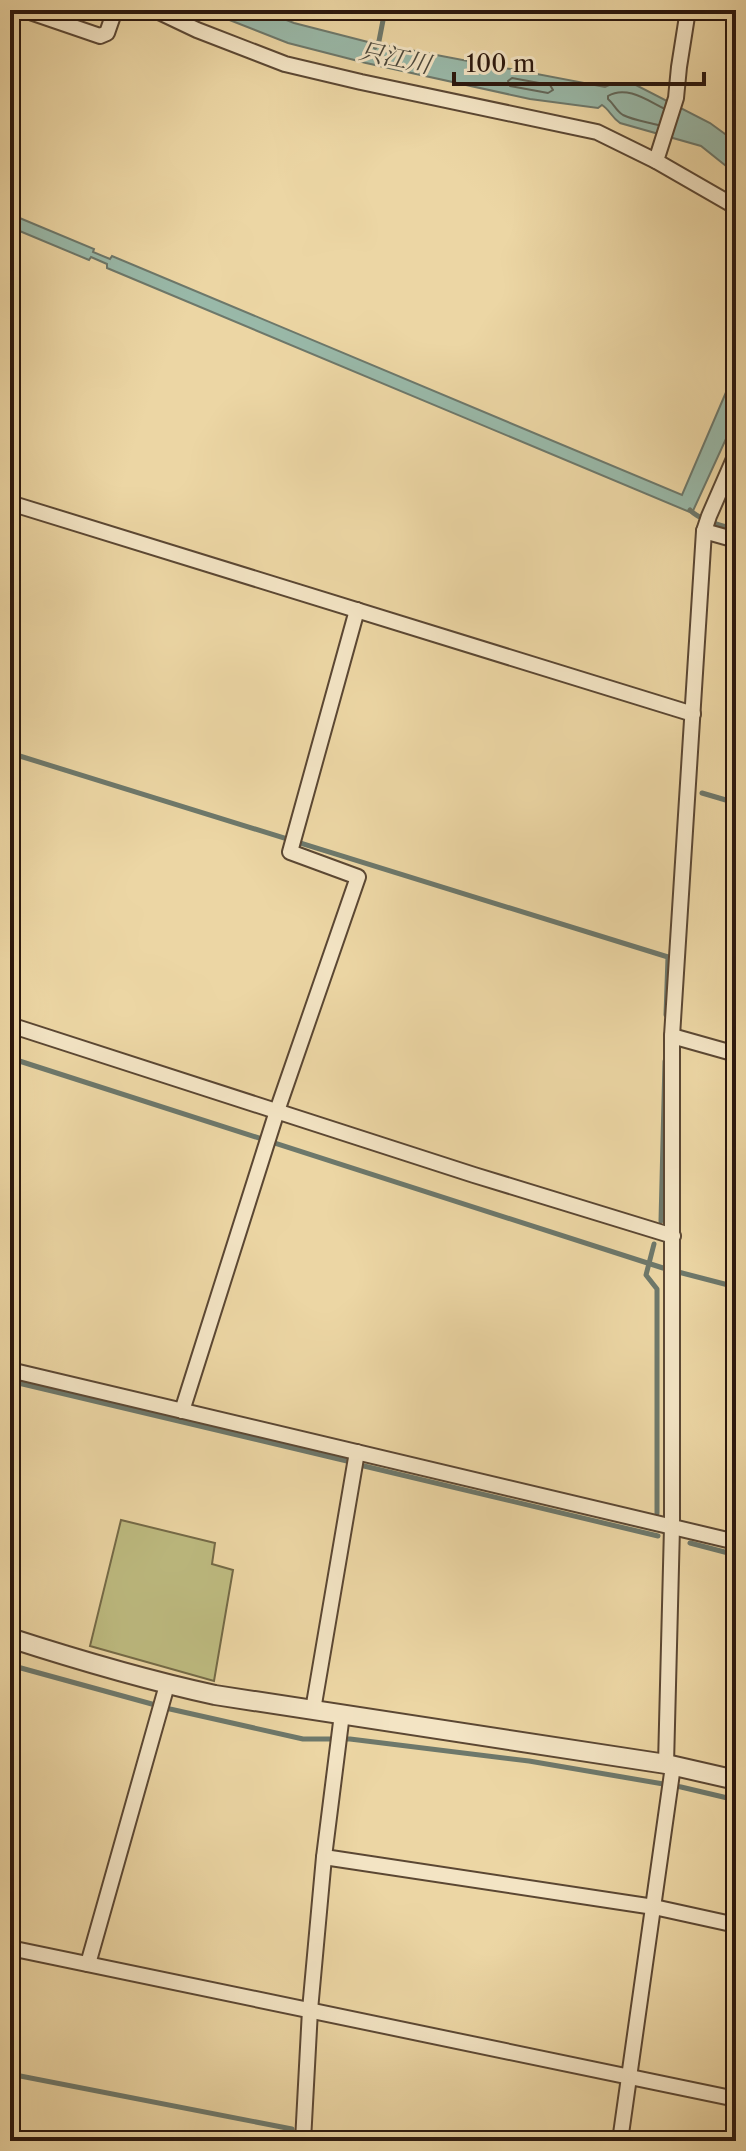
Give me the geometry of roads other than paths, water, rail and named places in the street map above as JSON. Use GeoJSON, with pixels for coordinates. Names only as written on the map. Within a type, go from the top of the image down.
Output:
{"type":"FeatureCollection","features":[{"type":"Feature","properties":{"kind":"street"},"geometry":{"type":"LineString","coordinates":[[24,10],[100,36],[107,33],[115,10]]}},
{"type":"Feature","properties":{"kind":"street"},"geometry":{"type":"LineString","coordinates":[[155,10],[285,64],[597,132],[656,161],[736,207]]}},
{"type":"Feature","properties":{"kind":"street"},"geometry":{"type":"LineString","coordinates":[[656,161],[676,98],[688,10]]}},
{"type":"Feature","properties":{"kind":"street"},"geometry":{"type":"LineString","coordinates":[[620,2141],[669,1796],[672,1036],[706,523],[736,454]]}},
{"type":"Feature","properties":{"kind":"street"},"geometry":{"type":"LineString","coordinates":[[10,503],[693,714]]}},
{"type":"Feature","properties":{"kind":"street"},"geometry":{"type":"LineString","coordinates":[[706,523],[736,540]]}},
{"type":"Feature","properties":{"kind":"street"},"geometry":{"type":"LineString","coordinates":[[182,1411],[277,1111],[358,877],[290,852],[357,610]]}},
{"type":"Feature","properties":{"kind":"street"},"geometry":{"type":"LineString","coordinates":[[10,1025],[673,1236]]}},
{"type":"Feature","properties":{"kind":"street"},"geometry":{"type":"LineString","coordinates":[[672,1036],[736,1054]]}},
{"type":"Feature","properties":{"kind":"street"},"geometry":{"type":"LineString","coordinates":[[10,1370],[736,1542]]}},
{"type":"Feature","properties":{"kind":"street"},"geometry":{"type":"LineString","coordinates":[[313,1710],[357,1452]]}},
{"type":"Feature","properties":{"kind":"street"},"geometry":{"type":"LineString","coordinates":[[10,1638],[64,1656],[163,1699],[215,1695],[313,1710],[341,1723],[736,1780]]}},
{"type":"Feature","properties":{"kind":"street"},"geometry":{"type":"LineString","coordinates":[[88,1964],[163,1699]]}},
{"type":"Feature","properties":{"kind":"street"},"geometry":{"type":"LineString","coordinates":[[303,2141],[310,2010],[324,1857],[341,1723]]}},
{"type":"Feature","properties":{"kind":"street"},"geometry":{"type":"LineString","coordinates":[[324,1857],[654,1907],[736,1925]]}},
{"type":"Feature","properties":{"kind":"street"},"geometry":{"type":"LineString","coordinates":[[10,1948],[736,2099]]}},
{"type":"Feature","properties":{"kind":"water","name":"只江川"},"geometry":{"type":"Polygon","coordinates":[[[204,10],[261,10],[294,23],[368,42],[605,87],[634,84],[710,123],[736,142],[736,174],[701,146],[620,123],[602,105],[598,108],[530,99],[366,63],[288,43],[204,10]]]}},
{"type":"Feature","properties":{"kind":"water"},"geometry":{"type":"Polygon","coordinates":[[[10,214],[94,249],[93,252],[110,259],[112,256],[682,495],[736,369],[736,417],[692,513],[107,268],[107,264],[91,257],[89,260],[10,227],[10,214]]]}},
{"type":"Feature","properties":{"kind":"waterway","name":"只江川"},"geometry":{"type":"LineString","coordinates":[[375,47],[385,10]]}},
{"type":"Feature","properties":{"kind":"waterway"},"geometry":{"type":"LineString","coordinates":[[690,510],[705,520],[736,530]]}},
{"type":"Feature","properties":{"kind":"waterway"},"geometry":{"type":"LineString","coordinates":[[10,753],[668,957],[666,1015]]}},
{"type":"Feature","properties":{"kind":"waterway"},"geometry":{"type":"LineString","coordinates":[[702,793],[736,803]]}},
{"type":"Feature","properties":{"kind":"waterway"},"geometry":{"type":"LineString","coordinates":[[10,1058],[663,1268],[736,1287]]}},
{"type":"Feature","properties":{"kind":"waterway"},"geometry":{"type":"LineString","coordinates":[[661,1221],[665,1061]]}},
{"type":"Feature","properties":{"kind":"waterway"},"geometry":{"type":"LineString","coordinates":[[654,1244],[646,1275],[657,1289],[657,1513]]}},
{"type":"Feature","properties":{"kind":"waterway"},"geometry":{"type":"LineString","coordinates":[[10,1381],[347,1461]]}},
{"type":"Feature","properties":{"kind":"waterway"},"geometry":{"type":"LineString","coordinates":[[364,1466],[658,1536]]}},
{"type":"Feature","properties":{"kind":"waterway"},"geometry":{"type":"LineString","coordinates":[[690,1543],[736,1555]]}},
{"type":"Feature","properties":{"kind":"waterway"},"geometry":{"type":"LineString","coordinates":[[10,1665],[170,1709],[303,1739],[350,1739],[529,1761],[681,1787],[736,1800]]}},
{"type":"Feature","properties":{"kind":"waterway"},"geometry":{"type":"LineString","coordinates":[[10,2074],[292,2129],[291,2141]]}}]}
